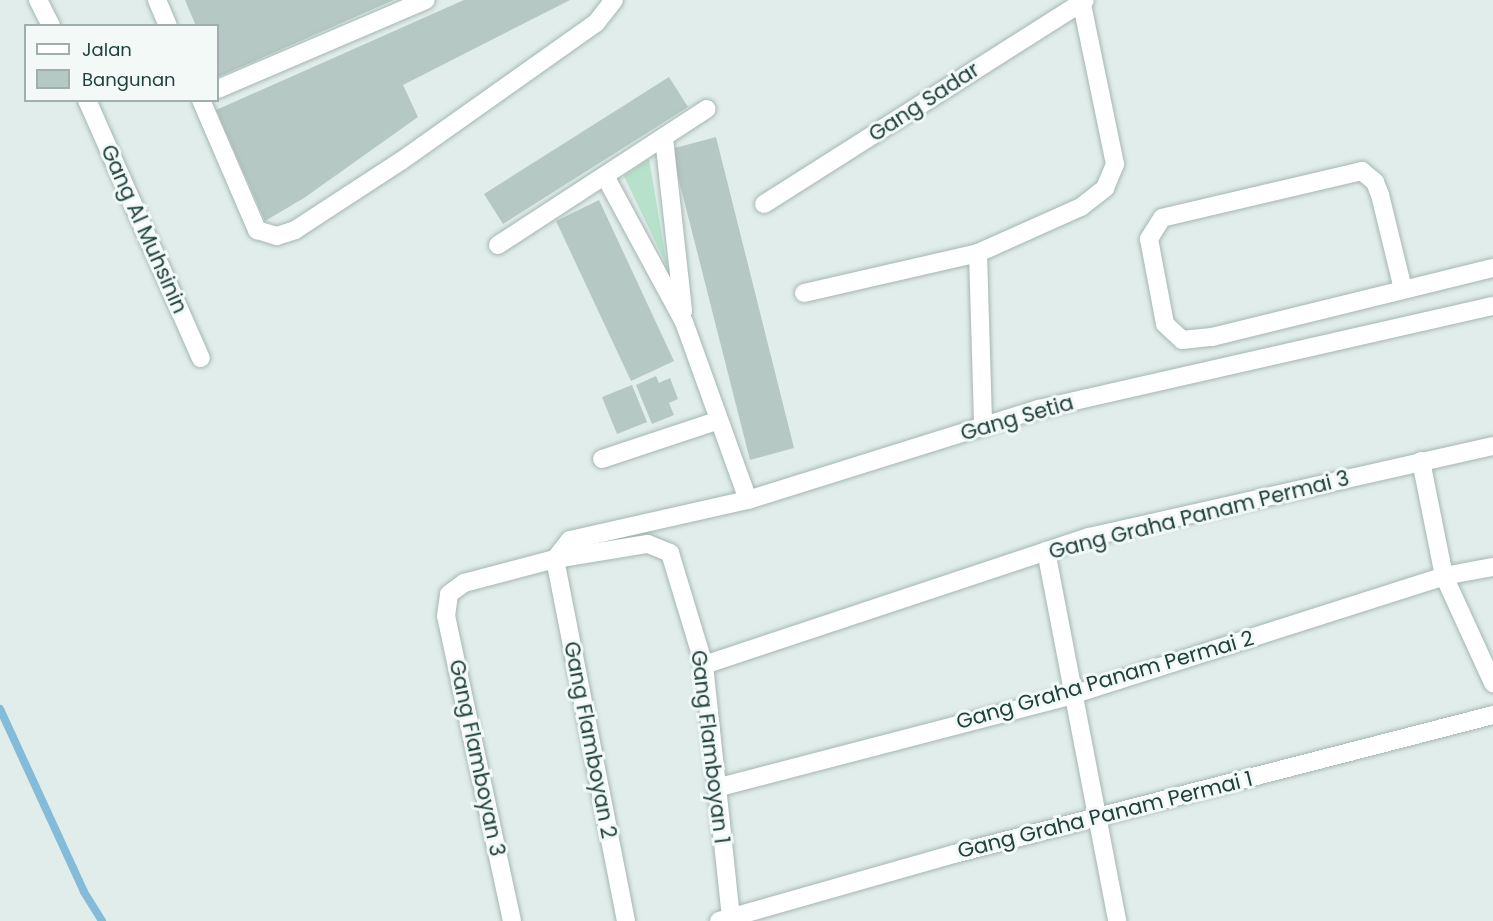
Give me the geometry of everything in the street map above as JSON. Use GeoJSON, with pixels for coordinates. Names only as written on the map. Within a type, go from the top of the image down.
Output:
{"type":"FeatureCollection","features":[{"type":"Feature","properties":{"kind":"street"},"geometry":{"type":"LineString","coordinates":[[38,0],[50,24]]}},
{"type":"Feature","properties":{"kind":"street"},"geometry":{"type":"LineString","coordinates":[[157,0],[167,24]]}},
{"type":"Feature","properties":{"kind":"street"},"geometry":{"type":"LineString","coordinates":[[219,89],[426,0]]}},
{"type":"Feature","properties":{"kind":"street"},"geometry":{"type":"LineString","coordinates":[[202,102],[257,230],[277,236],[295,230],[401,161],[596,23],[614,0]]}},
{"type":"Feature","properties":{"kind":"street"},"geometry":{"type":"LineString","coordinates":[[804,293],[978,254],[1081,207],[1105,188],[1115,164],[1083,0]]}},
{"type":"Feature","properties":{"kind":"street","name":"Gang Sadar"},"geometry":{"type":"LineString","coordinates":[[764,204],[1083,0]]}},
{"type":"Feature","properties":{"kind":"street","name":"Gang Al Muhsinin"},"geometry":{"type":"LineString","coordinates":[[88,102],[201,358]]}},
{"type":"Feature","properties":{"kind":"street"},"geometry":{"type":"LineString","coordinates":[[498,245],[707,109]]}},
{"type":"Feature","properties":{"kind":"street"},"geometry":{"type":"LineString","coordinates":[[664,138],[684,322]]}},
{"type":"Feature","properties":{"kind":"street"},"geometry":{"type":"LineString","coordinates":[[1403,289],[1380,195],[1375,182],[1362,171],[1162,218],[1149,239],[1165,324],[1182,340],[1212,337],[1493,268]]}},
{"type":"Feature","properties":{"kind":"street"},"geometry":{"type":"LineString","coordinates":[[605,176],[684,322],[748,500]]}},
{"type":"Feature","properties":{"kind":"street"},"geometry":{"type":"LineString","coordinates":[[978,254],[983,426]]}},
{"type":"Feature","properties":{"kind":"street","name":"Gang Setia"},"geometry":{"type":"LineString","coordinates":[[555,559],[570,540],[748,500],[1039,409],[1493,306]]}},
{"type":"Feature","properties":{"kind":"street"},"geometry":{"type":"LineString","coordinates":[[602,459],[719,420]]}},
{"type":"Feature","properties":{"kind":"street","name":"Gang Graha Panam Permai 3"},"geometry":{"type":"LineString","coordinates":[[704,665],[1089,537],[1493,446]]}},
{"type":"Feature","properties":{"kind":"street"},"geometry":{"type":"LineString","coordinates":[[1421,461],[1444,576],[1493,683]]}},
{"type":"Feature","properties":{"kind":"street","name":"Gang Flamboyan 1"},"geometry":{"type":"LineString","coordinates":[[555,559],[623,546],[662,547],[670,553],[704,665],[716,788],[725,920]]}},
{"type":"Feature","properties":{"kind":"street"},"geometry":{"type":"LineString","coordinates":[[1046,551],[1117,921]]}},
{"type":"Feature","properties":{"kind":"street","name":"Gang Flamboyan 3"},"geometry":{"type":"LineString","coordinates":[[512,921],[446,616],[449,594],[464,583],[555,559]]}},
{"type":"Feature","properties":{"kind":"street","name":"Gang Flamboyan 2"},"geometry":{"type":"LineString","coordinates":[[555,559],[626,921]]}},
{"type":"Feature","properties":{"kind":"street","name":"Gang Graha Panam Permai 2"},"geometry":{"type":"LineString","coordinates":[[716,788],[1072,694],[1444,576],[1493,567]]}},
{"type":"Feature","properties":{"kind":"street","name":"Gang Graha Panam Permai 1"},"geometry":{"type":"LineString","coordinates":[[725,920],[1098,817],[1493,716]]}},
{"type":"Feature","properties":{"kind":"green space"},"geometry":{"type":"Polygon","coordinates":[[[649,159],[667,266],[624,176],[649,159]]]}},
{"type":"Feature","properties":{"kind":"building"},"geometry":{"type":"Polygon","coordinates":[[[185,0],[394,0],[219,77],[219,24],[195,24],[185,0]]]}},
{"type":"Feature","properties":{"kind":"building"},"geometry":{"type":"Polygon","coordinates":[[[464,0],[570,0],[403,85],[418,117],[304,198],[265,221],[216,110],[464,0]]]}},
{"type":"Feature","properties":{"kind":"building"},"geometry":{"type":"Polygon","coordinates":[[[669,77],[688,107],[503,224],[484,194],[669,77]]]}},
{"type":"Feature","properties":{"kind":"building"},"geometry":{"type":"Polygon","coordinates":[[[716,137],[794,448],[750,460],[671,149],[716,137]]]}},
{"type":"Feature","properties":{"kind":"building"},"geometry":{"type":"Polygon","coordinates":[[[599,200],[674,361],[631,381],[556,221],[599,200]]]}},
{"type":"Feature","properties":{"kind":"building"},"geometry":{"type":"Polygon","coordinates":[[[656,376],[659,383],[670,378],[678,399],[669,403],[674,415],[652,424],[636,385],[656,376]]]}},
{"type":"Feature","properties":{"kind":"building"},"geometry":{"type":"Polygon","coordinates":[[[632,385],[647,422],[617,434],[602,397],[632,385]]]}},
{"type":"Feature","properties":{"kind":"waterway"},"geometry":{"type":"LineString","coordinates":[[0,709],[84,892],[102,921]]}}]}
